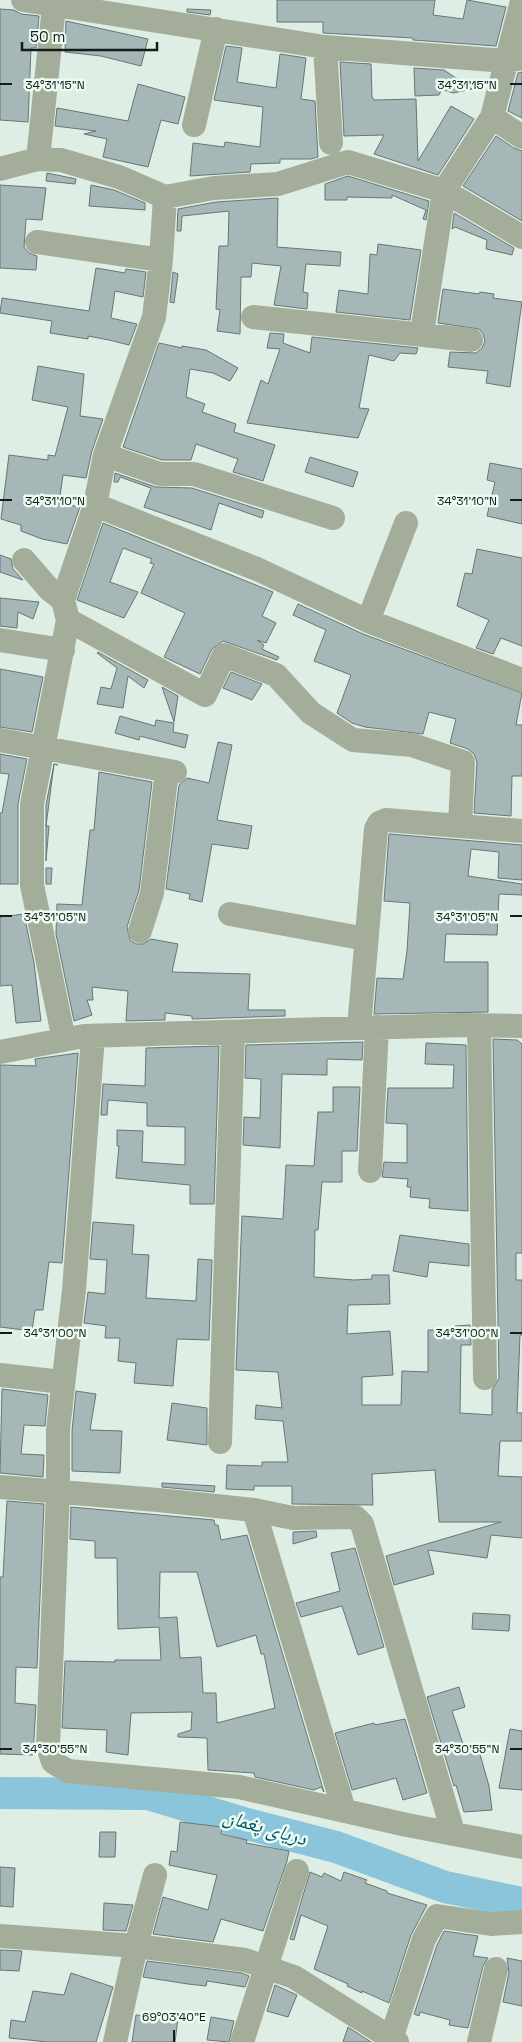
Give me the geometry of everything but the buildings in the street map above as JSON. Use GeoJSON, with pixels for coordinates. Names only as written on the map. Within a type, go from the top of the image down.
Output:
{"type":"FeatureCollection","features":[{"type":"Feature","properties":{"kind":"street"},"geometry":{"type":"LineString","coordinates":[[23,0],[325,47],[514,59]]}},
{"type":"Feature","properties":{"kind":"street"},"geometry":{"type":"LineString","coordinates":[[422,333],[444,191],[492,117],[514,59],[522,1]]}},
{"type":"Feature","properties":{"kind":"street"},"geometry":{"type":"LineString","coordinates":[[38,159],[54,6]]}},
{"type":"Feature","properties":{"kind":"street"},"geometry":{"type":"LineString","coordinates":[[194,125],[216,29]]}},
{"type":"Feature","properties":{"kind":"street"},"geometry":{"type":"LineString","coordinates":[[325,47],[331,143]]}},
{"type":"Feature","properties":{"kind":"street"},"geometry":{"type":"LineString","coordinates":[[492,117],[522,137]]}},
{"type":"Feature","properties":{"kind":"street"},"geometry":{"type":"LineString","coordinates":[[0,169],[38,159],[61,160],[119,177],[165,197],[214,188],[278,184],[348,162],[444,191],[522,237]]}},
{"type":"Feature","properties":{"kind":"street"},"geometry":{"type":"LineString","coordinates":[[64,1040],[32,885],[32,804],[63,650],[66,610],[95,505],[106,455],[154,316],[161,260],[165,197]]}},
{"type":"Feature","properties":{"kind":"street"},"geometry":{"type":"LineString","coordinates":[[38,242],[161,260]]}},
{"type":"Feature","properties":{"kind":"street"},"geometry":{"type":"LineString","coordinates":[[253,317],[422,333],[471,340]]}},
{"type":"Feature","properties":{"kind":"street"},"geometry":{"type":"LineString","coordinates":[[106,455],[160,474],[194,474],[333,518]]}},
{"type":"Feature","properties":{"kind":"street"},"geometry":{"type":"LineString","coordinates":[[95,505],[257,569],[368,621],[522,680]]}},
{"type":"Feature","properties":{"kind":"street"},"geometry":{"type":"LineString","coordinates":[[368,621],[406,523]]}},
{"type":"Feature","properties":{"kind":"street"},"geometry":{"type":"LineString","coordinates":[[24,560],[66,610],[205,695],[224,655],[276,675],[311,714],[353,740],[412,745],[463,762],[460,826]]}},
{"type":"Feature","properties":{"kind":"street"},"geometry":{"type":"LineString","coordinates":[[0,640],[63,650]]}},
{"type":"Feature","properties":{"kind":"street"},"geometry":{"type":"LineString","coordinates":[[0,740],[171,771],[152,893],[140,931]]}},
{"type":"Feature","properties":{"kind":"street"},"geometry":{"type":"LineString","coordinates":[[370,1171],[366,939],[376,828],[379,823],[386,820],[522,831]]}},
{"type":"Feature","properties":{"kind":"street"},"geometry":{"type":"LineString","coordinates":[[230,914],[366,939]]}},
{"type":"Feature","properties":{"kind":"street"},"geometry":{"type":"LineString","coordinates":[[479,1026],[485,1378]]}},
{"type":"Feature","properties":{"kind":"street"},"geometry":{"type":"LineString","coordinates":[[0,1052],[93,1036],[368,1028],[522,1026]]}},
{"type":"Feature","properties":{"kind":"street"},"geometry":{"type":"LineString","coordinates":[[220,1442],[233,1032]]}},
{"type":"Feature","properties":{"kind":"street"},"geometry":{"type":"LineString","coordinates":[[93,1036],[74,1290],[58,1430],[58,1491],[48,1746],[53,1762],[68,1771],[239,1787],[408,1825],[453,1832],[522,1847]]}},
{"type":"Feature","properties":{"kind":"street"},"geometry":{"type":"LineString","coordinates":[[0,1375],[62,1382]]}},
{"type":"Feature","properties":{"kind":"street"},"geometry":{"type":"LineString","coordinates":[[0,1487],[254,1510],[293,1518],[355,1517],[362,1524],[453,1832]]}},
{"type":"Feature","properties":{"kind":"street"},"geometry":{"type":"LineString","coordinates":[[254,1510],[344,1810]]}},
{"type":"Feature","properties":{"kind":"street"},"geometry":{"type":"LineString","coordinates":[[242,2042],[297,1871]]}},
{"type":"Feature","properties":{"kind":"street"},"geometry":{"type":"LineString","coordinates":[[115,2042],[136,1946],[155,1875]]}},
{"type":"Feature","properties":{"kind":"street"},"geometry":{"type":"LineString","coordinates":[[0,1936],[136,1946],[244,1960],[294,1977],[393,2040],[424,1939],[438,1916],[490,1924],[522,1922]]}},
{"type":"Feature","properties":{"kind":"street"},"geometry":{"type":"LineString","coordinates":[[479,2042],[496,1969]]}},
{"type":"Feature","properties":{"kind":"waterway","name":"دریای پغمان"},"geometry":{"type":"LineString","coordinates":[[0,1793],[148,1794],[247,1824],[336,1847],[445,1887],[522,1903]]}}]}
